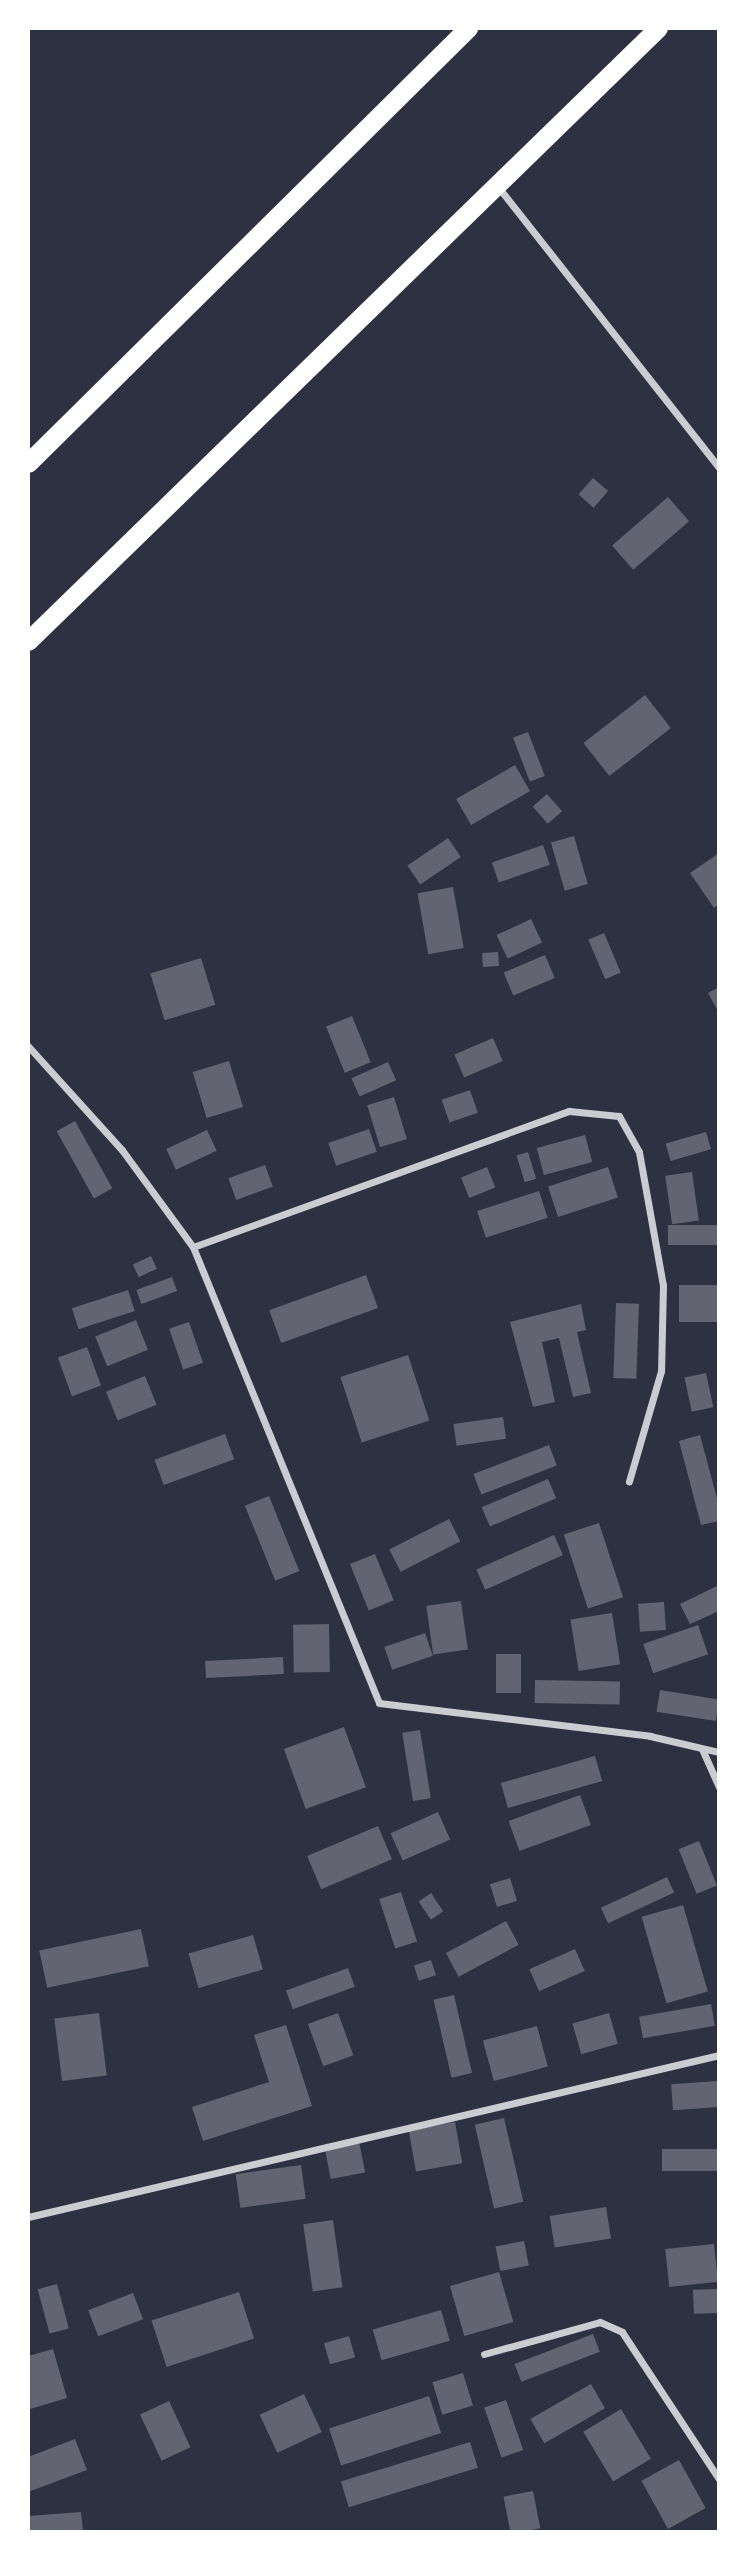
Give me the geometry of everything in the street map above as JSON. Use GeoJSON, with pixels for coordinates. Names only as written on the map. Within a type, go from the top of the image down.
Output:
{"type":"FeatureCollection","features":[{"type":"Feature","properties":{"kind":"highway"},"geometry":{"type":"LineString","coordinates":[[28,463],[468,28]]}},
{"type":"Feature","properties":{"kind":"highway"},"geometry":{"type":"LineString","coordinates":[[28,641],[499,188],[658,28]]}},
{"type":"Feature","properties":{"kind":"street"},"geometry":{"type":"LineString","coordinates":[[499,188],[719,468]]}},
{"type":"Feature","properties":{"kind":"street"},"geometry":{"type":"LineString","coordinates":[[28,1046],[122,1150],[193,1247],[379,1703],[650,1736],[719,1752]]}},
{"type":"Feature","properties":{"kind":"street"},"geometry":{"type":"LineString","coordinates":[[193,1247],[569,1111],[619,1116],[639,1152],[663,1285],[660,1371],[629,1481]]}},
{"type":"Feature","properties":{"kind":"street"},"geometry":{"type":"LineString","coordinates":[[702,1749],[719,1787]]}},
{"type":"Feature","properties":{"kind":"street"},"geometry":{"type":"LineString","coordinates":[[28,2217],[719,2055]]}},
{"type":"Feature","properties":{"kind":"street"},"geometry":{"type":"LineString","coordinates":[[484,2354],[600,2322],[622,2332],[719,2479]]}},
{"type":"Feature","properties":{"kind":"building"},"geometry":{"type":"Polygon","coordinates":[[[593,478],[608,491],[594,508],[579,495],[593,478]]]}},
{"type":"Feature","properties":{"kind":"building"},"geometry":{"type":"Polygon","coordinates":[[[668,497],[689,521],[633,570],[612,546],[668,497]]]}},
{"type":"Feature","properties":{"kind":"building"},"geometry":{"type":"Polygon","coordinates":[[[645,695],[671,728],[609,776],[584,743],[645,695]]]}},
{"type":"Feature","properties":{"kind":"building"},"geometry":{"type":"Polygon","coordinates":[[[528,732],[545,776],[530,782],[513,738],[528,732]]]}},
{"type":"Feature","properties":{"kind":"building"},"geometry":{"type":"Polygon","coordinates":[[[515,765],[530,791],[471,825],[456,799],[515,765]]]}},
{"type":"Feature","properties":{"kind":"building"},"geometry":{"type":"Polygon","coordinates":[[[547,794],[562,811],[548,824],[533,806],[547,794]]]}},
{"type":"Feature","properties":{"kind":"building"},"geometry":{"type":"Polygon","coordinates":[[[574,836],[588,884],[565,891],[551,843],[574,836]]]}},
{"type":"Feature","properties":{"kind":"building"},"geometry":{"type":"Polygon","coordinates":[[[448,838],[461,857],[420,884],[407,865],[448,838]]]}},
{"type":"Feature","properties":{"kind":"building"},"geometry":{"type":"Polygon","coordinates":[[[543,845],[550,865],[499,882],[492,863],[543,845]]]}},
{"type":"Feature","properties":{"kind":"building"},"geometry":{"type":"Polygon","coordinates":[[[719,853],[719,904],[714,908],[690,873],[719,853]]]}},
{"type":"Feature","properties":{"kind":"building"},"geometry":{"type":"Polygon","coordinates":[[[453,887],[464,948],[428,954],[418,893],[453,887]]]}},
{"type":"Feature","properties":{"kind":"building"},"geometry":{"type":"Polygon","coordinates":[[[531,919],[542,943],[508,959],[497,935],[531,919]]]}},
{"type":"Feature","properties":{"kind":"building"},"geometry":{"type":"Polygon","coordinates":[[[604,933],[621,973],[605,979],[588,940],[604,933]]]}},
{"type":"Feature","properties":{"kind":"building"},"geometry":{"type":"Polygon","coordinates":[[[498,952],[499,966],[483,967],[482,953],[498,952]]]}},
{"type":"Feature","properties":{"kind":"building"},"geometry":{"type":"Polygon","coordinates":[[[545,955],[555,978],[513,996],[504,973],[545,955]]]}},
{"type":"Feature","properties":{"kind":"building"},"geometry":{"type":"Polygon","coordinates":[[[201,958],[215,1005],[165,1020],[150,973],[201,958]]]}},
{"type":"Feature","properties":{"kind":"building"},"geometry":{"type":"Polygon","coordinates":[[[719,987],[719,1013],[708,993],[719,987]]]}},
{"type":"Feature","properties":{"kind":"building"},"geometry":{"type":"Polygon","coordinates":[[[352,1016],[371,1062],[345,1073],[326,1026],[352,1016]]]}},
{"type":"Feature","properties":{"kind":"building"},"geometry":{"type":"Polygon","coordinates":[[[493,1038],[503,1061],[464,1077],[454,1054],[493,1038]]]}},
{"type":"Feature","properties":{"kind":"building"},"geometry":{"type":"Polygon","coordinates":[[[229,1061],[243,1107],[207,1118],[193,1072],[229,1061]]]}},
{"type":"Feature","properties":{"kind":"building"},"geometry":{"type":"Polygon","coordinates":[[[388,1062],[396,1080],[360,1097],[351,1078],[388,1062]]]}},
{"type":"Feature","properties":{"kind":"building"},"geometry":{"type":"Polygon","coordinates":[[[470,1090],[478,1113],[449,1122],[442,1100],[470,1090]]]}},
{"type":"Feature","properties":{"kind":"building"},"geometry":{"type":"Polygon","coordinates":[[[394,1097],[407,1139],[380,1147],[367,1105],[394,1097]]]}},
{"type":"Feature","properties":{"kind":"building"},"geometry":{"type":"Polygon","coordinates":[[[75,1121],[112,1188],[94,1199],[57,1131],[75,1121]]]}},
{"type":"Feature","properties":{"kind":"building"},"geometry":{"type":"Polygon","coordinates":[[[369,1129],[377,1152],[336,1166],[328,1143],[369,1129]]]}},
{"type":"Feature","properties":{"kind":"building"},"geometry":{"type":"Polygon","coordinates":[[[207,1130],[217,1151],[176,1170],[166,1149],[207,1130]]]}},
{"type":"Feature","properties":{"kind":"building"},"geometry":{"type":"Polygon","coordinates":[[[706,1132],[711,1149],[671,1161],[666,1144],[706,1132]]]}},
{"type":"Feature","properties":{"kind":"building"},"geometry":{"type":"Polygon","coordinates":[[[585,1135],[592,1162],[544,1175],[537,1148],[585,1135]]]}},
{"type":"Feature","properties":{"kind":"building"},"geometry":{"type":"Polygon","coordinates":[[[528,1152],[536,1179],[525,1182],[517,1156],[528,1152]]]}},
{"type":"Feature","properties":{"kind":"building"},"geometry":{"type":"Polygon","coordinates":[[[265,1165],[273,1187],[236,1200],[228,1178],[265,1165]]]}},
{"type":"Feature","properties":{"kind":"building"},"geometry":{"type":"Polygon","coordinates":[[[487,1167],[495,1187],[469,1198],[461,1177],[487,1167]]]}},
{"type":"Feature","properties":{"kind":"building"},"geometry":{"type":"Polygon","coordinates":[[[608,1167],[618,1197],[558,1217],[548,1186],[608,1167]]]}},
{"type":"Feature","properties":{"kind":"building"},"geometry":{"type":"Polygon","coordinates":[[[692,1172],[699,1221],[672,1224],[665,1176],[692,1172]]]}},
{"type":"Feature","properties":{"kind":"building"},"geometry":{"type":"Polygon","coordinates":[[[539,1191],[548,1218],[486,1238],[477,1211],[539,1191]]]}},
{"type":"Feature","properties":{"kind":"building"},"geometry":{"type":"Polygon","coordinates":[[[668,1225],[719,1225],[719,1245],[668,1245],[668,1225]]]}},
{"type":"Feature","properties":{"kind":"building"},"geometry":{"type":"Polygon","coordinates":[[[151,1256],[157,1269],[139,1277],[133,1264],[151,1256]]]}},
{"type":"Feature","properties":{"kind":"building"},"geometry":{"type":"Polygon","coordinates":[[[366,1275],[378,1308],[281,1343],[269,1310],[366,1275]]]}},
{"type":"Feature","properties":{"kind":"building"},"geometry":{"type":"Polygon","coordinates":[[[172,1277],[177,1291],[141,1304],[136,1290],[172,1277]]]}},
{"type":"Feature","properties":{"kind":"building"},"geometry":{"type":"Polygon","coordinates":[[[679,1285],[719,1285],[719,1322],[679,1322],[679,1285]]]}},
{"type":"Feature","properties":{"kind":"building"},"geometry":{"type":"Polygon","coordinates":[[[128,1290],[135,1311],[79,1329],[72,1308],[128,1290]]]}},
{"type":"Feature","properties":{"kind":"building"},"geometry":{"type":"Polygon","coordinates":[[[616,1303],[639,1304],[636,1379],[613,1378],[616,1303]]]}},
{"type":"Feature","properties":{"kind":"building"},"geometry":{"type":"Polygon","coordinates":[[[581,1304],[586,1330],[577,1332],[591,1393],[573,1397],[559,1338],[542,1342],[555,1402],[533,1407],[510,1322],[581,1304]]]}},
{"type":"Feature","properties":{"kind":"building"},"geometry":{"type":"Polygon","coordinates":[[[136,1320],[148,1350],[107,1366],[95,1336],[136,1320]]]}},
{"type":"Feature","properties":{"kind":"building"},"geometry":{"type":"Polygon","coordinates":[[[189,1322],[203,1363],[183,1369],[169,1329],[189,1322]]]}},
{"type":"Feature","properties":{"kind":"building"},"geometry":{"type":"Polygon","coordinates":[[[87,1347],[101,1386],[72,1396],[58,1358],[87,1347]]]}},
{"type":"Feature","properties":{"kind":"building"},"geometry":{"type":"Polygon","coordinates":[[[408,1355],[429,1421],[362,1443],[340,1377],[408,1355]]]}},
{"type":"Feature","properties":{"kind":"building"},"geometry":{"type":"Polygon","coordinates":[[[706,1373],[713,1407],[692,1412],[684,1378],[706,1373]]]}},
{"type":"Feature","properties":{"kind":"building"},"geometry":{"type":"Polygon","coordinates":[[[145,1376],[157,1405],[118,1420],[106,1392],[145,1376]]]}},
{"type":"Feature","properties":{"kind":"building"},"geometry":{"type":"Polygon","coordinates":[[[503,1417],[506,1439],[457,1446],[453,1424],[503,1417]]]}},
{"type":"Feature","properties":{"kind":"building"},"geometry":{"type":"Polygon","coordinates":[[[225,1434],[234,1459],[164,1485],[155,1460],[225,1434]]]}},
{"type":"Feature","properties":{"kind":"building"},"geometry":{"type":"Polygon","coordinates":[[[700,1435],[719,1506],[719,1521],[701,1525],[679,1441],[700,1435]]]}},
{"type":"Feature","properties":{"kind":"building"},"geometry":{"type":"Polygon","coordinates":[[[549,1445],[557,1466],[481,1495],[473,1474],[549,1445]]]}},
{"type":"Feature","properties":{"kind":"building"},"geometry":{"type":"Polygon","coordinates":[[[548,1479],[556,1498],[490,1526],[482,1507],[548,1479]]]}},
{"type":"Feature","properties":{"kind":"building"},"geometry":{"type":"Polygon","coordinates":[[[269,1496],[299,1571],[275,1581],[245,1506],[269,1496]]]}},
{"type":"Feature","properties":{"kind":"building"},"geometry":{"type":"Polygon","coordinates":[[[449,1519],[460,1541],[401,1572],[389,1549],[449,1519]]]}},
{"type":"Feature","properties":{"kind":"building"},"geometry":{"type":"Polygon","coordinates":[[[599,1523],[623,1597],[588,1609],[564,1534],[599,1523]]]}},
{"type":"Feature","properties":{"kind":"building"},"geometry":{"type":"Polygon","coordinates":[[[554,1535],[563,1555],[485,1590],[476,1570],[554,1535]]]}},
{"type":"Feature","properties":{"kind":"building"},"geometry":{"type":"Polygon","coordinates":[[[375,1554],[394,1600],[369,1610],[350,1564],[375,1554]]]}},
{"type":"Feature","properties":{"kind":"building"},"geometry":{"type":"Polygon","coordinates":[[[717,1586],[719,1611],[690,1624],[680,1604],[717,1586]]]}},
{"type":"Feature","properties":{"kind":"building"},"geometry":{"type":"Polygon","coordinates":[[[461,1601],[468,1650],[433,1654],[426,1606],[461,1601]]]}},
{"type":"Feature","properties":{"kind":"building"},"geometry":{"type":"Polygon","coordinates":[[[664,1602],[666,1630],[640,1632],[638,1604],[664,1602]]]}},
{"type":"Feature","properties":{"kind":"building"},"geometry":{"type":"Polygon","coordinates":[[[612,1613],[620,1664],[579,1671],[571,1620],[612,1613]]]}},
{"type":"Feature","properties":{"kind":"building"},"geometry":{"type":"Polygon","coordinates":[[[329,1624],[330,1672],[294,1673],[293,1625],[329,1624]]]}},
{"type":"Feature","properties":{"kind":"building"},"geometry":{"type":"Polygon","coordinates":[[[698,1625],[708,1654],[653,1673],[643,1644],[698,1625]]]}},
{"type":"Feature","properties":{"kind":"building"},"geometry":{"type":"Polygon","coordinates":[[[425,1633],[433,1656],[392,1670],[384,1647],[425,1633]]]}},
{"type":"Feature","properties":{"kind":"building"},"geometry":{"type":"Polygon","coordinates":[[[496,1654],[521,1654],[521,1693],[496,1693],[496,1654]]]}},
{"type":"Feature","properties":{"kind":"building"},"geometry":{"type":"Polygon","coordinates":[[[283,1657],[284,1674],[206,1678],[205,1661],[283,1657]]]}},
{"type":"Feature","properties":{"kind":"building"},"geometry":{"type":"Polygon","coordinates":[[[535,1680],[620,1681],[620,1704],[535,1703],[535,1680]]]}},
{"type":"Feature","properties":{"kind":"building"},"geometry":{"type":"Polygon","coordinates":[[[660,1690],[719,1699],[716,1721],[657,1712],[660,1690]]]}},
{"type":"Feature","properties":{"kind":"building"},"geometry":{"type":"Polygon","coordinates":[[[344,1727],[366,1787],[306,1809],[284,1749],[344,1727]]]}},
{"type":"Feature","properties":{"kind":"building"},"geometry":{"type":"Polygon","coordinates":[[[420,1730],[431,1798],[413,1801],[402,1733],[420,1730]]]}},
{"type":"Feature","properties":{"kind":"building"},"geometry":{"type":"Polygon","coordinates":[[[595,1756],[602,1781],[508,1808],[501,1783],[595,1756]]]}},
{"type":"Feature","properties":{"kind":"building"},"geometry":{"type":"Polygon","coordinates":[[[580,1795],[591,1825],[520,1851],[509,1821],[580,1795]]]}},
{"type":"Feature","properties":{"kind":"building"},"geometry":{"type":"Polygon","coordinates":[[[438,1812],[450,1839],[403,1861],[390,1833],[438,1812]]]}},
{"type":"Feature","properties":{"kind":"building"},"geometry":{"type":"Polygon","coordinates":[[[378,1826],[392,1859],[321,1889],[307,1856],[378,1826]]]}},
{"type":"Feature","properties":{"kind":"building"},"geometry":{"type":"Polygon","coordinates":[[[699,1841],[717,1886],[697,1894],[679,1849],[699,1841]]]}},
{"type":"Feature","properties":{"kind":"building"},"geometry":{"type":"Polygon","coordinates":[[[667,1877],[674,1892],[608,1923],[601,1908],[667,1877]]]}},
{"type":"Feature","properties":{"kind":"building"},"geometry":{"type":"Polygon","coordinates":[[[510,1878],[517,1901],[497,1907],[490,1884],[510,1878]]]}},
{"type":"Feature","properties":{"kind":"building"},"geometry":{"type":"Polygon","coordinates":[[[401,1892],[417,1941],[395,1949],[379,1899],[401,1892]]]}},
{"type":"Feature","properties":{"kind":"building"},"geometry":{"type":"Polygon","coordinates":[[[431,1893],[443,1911],[431,1920],[419,1901],[431,1893]]]}},
{"type":"Feature","properties":{"kind":"building"},"geometry":{"type":"Polygon","coordinates":[[[683,1905],[708,1992],[666,2003],[642,1917],[683,1905]]]}},
{"type":"Feature","properties":{"kind":"building"},"geometry":{"type":"Polygon","coordinates":[[[506,1921],[519,1945],[459,1977],[446,1953],[506,1921]]]}},
{"type":"Feature","properties":{"kind":"building"},"geometry":{"type":"Polygon","coordinates":[[[141,1929],[149,1966],[47,1988],[39,1951],[141,1929]]]}},
{"type":"Feature","properties":{"kind":"building"},"geometry":{"type":"Polygon","coordinates":[[[253,1935],[263,1970],[199,1988],[189,1953],[253,1935]]]}},
{"type":"Feature","properties":{"kind":"building"},"geometry":{"type":"Polygon","coordinates":[[[575,1949],[585,1971],[539,1991],[529,1969],[575,1949]]]}},
{"type":"Feature","properties":{"kind":"building"},"geometry":{"type":"Polygon","coordinates":[[[431,1960],[436,1975],[419,1981],[414,1966],[431,1960]]]}},
{"type":"Feature","properties":{"kind":"building"},"geometry":{"type":"Polygon","coordinates":[[[348,1968],[355,1987],[293,2009],[286,1991],[348,1968]]]}},
{"type":"Feature","properties":{"kind":"building"},"geometry":{"type":"Polygon","coordinates":[[[454,1995],[472,2073],[452,2078],[434,2000],[454,1995]]]}},
{"type":"Feature","properties":{"kind":"building"},"geometry":{"type":"Polygon","coordinates":[[[711,2004],[715,2026],[643,2038],[639,2017],[711,2004]]]}},
{"type":"Feature","properties":{"kind":"building"},"geometry":{"type":"Polygon","coordinates":[[[99,2013],[107,2076],[62,2081],[54,2018],[99,2013]]]}},
{"type":"Feature","properties":{"kind":"building"},"geometry":{"type":"Polygon","coordinates":[[[338,2013],[353,2055],[323,2066],[308,2024],[338,2013]]]}},
{"type":"Feature","properties":{"kind":"building"},"geometry":{"type":"Polygon","coordinates":[[[609,2013],[618,2044],[581,2054],[572,2023],[609,2013]]]}},
{"type":"Feature","properties":{"kind":"building"},"geometry":{"type":"Polygon","coordinates":[[[286,2025],[312,2106],[203,2141],[192,2107],[269,2082],[254,2035],[286,2025]]]}},
{"type":"Feature","properties":{"kind":"building"},"geometry":{"type":"Polygon","coordinates":[[[537,2026],[548,2067],[494,2081],[483,2040],[537,2026]]]}},
{"type":"Feature","properties":{"kind":"building"},"geometry":{"type":"Polygon","coordinates":[[[717,2081],[719,2107],[673,2110],[671,2084],[717,2081]]]}},
{"type":"Feature","properties":{"kind":"building"},"geometry":{"type":"Polygon","coordinates":[[[504,2118],[523,2202],[494,2209],[475,2125],[504,2118]]]}},
{"type":"Feature","properties":{"kind":"building"},"geometry":{"type":"Polygon","coordinates":[[[455,2122],[462,2163],[416,2172],[409,2130],[455,2122]]]}},
{"type":"Feature","properties":{"kind":"building"},"geometry":{"type":"Polygon","coordinates":[[[359,2141],[365,2172],[331,2179],[325,2148],[359,2141]]]}},
{"type":"Feature","properties":{"kind":"building"},"geometry":{"type":"Polygon","coordinates":[[[662,2149],[719,2149],[719,2171],[662,2171],[662,2149]]]}},
{"type":"Feature","properties":{"kind":"building"},"geometry":{"type":"Polygon","coordinates":[[[301,2165],[306,2199],[240,2208],[236,2174],[301,2165]]]}},
{"type":"Feature","properties":{"kind":"building"},"geometry":{"type":"Polygon","coordinates":[[[606,2207],[611,2239],[555,2248],[550,2216],[606,2207]]]}},
{"type":"Feature","properties":{"kind":"building"},"geometry":{"type":"Polygon","coordinates":[[[333,2220],[342,2287],[313,2292],[303,2224],[333,2220]]]}},
{"type":"Feature","properties":{"kind":"building"},"geometry":{"type":"Polygon","coordinates":[[[524,2241],[529,2266],[500,2271],[496,2247],[524,2241]]]}},
{"type":"Feature","properties":{"kind":"building"},"geometry":{"type":"Polygon","coordinates":[[[714,2244],[718,2282],[669,2287],[665,2249],[714,2244]]]}},
{"type":"Feature","properties":{"kind":"building"},"geometry":{"type":"Polygon","coordinates":[[[499,2272],[513,2322],[464,2336],[450,2286],[499,2272]]]}},
{"type":"Feature","properties":{"kind":"building"},"geometry":{"type":"Polygon","coordinates":[[[57,2284],[69,2328],[50,2334],[38,2289],[57,2284]]]}},
{"type":"Feature","properties":{"kind":"building"},"geometry":{"type":"Polygon","coordinates":[[[718,2289],[719,2313],[694,2314],[693,2290],[718,2289]]]}},
{"type":"Feature","properties":{"kind":"building"},"geometry":{"type":"Polygon","coordinates":[[[239,2292],[254,2339],[167,2367],[152,2320],[239,2292]]]}},
{"type":"Feature","properties":{"kind":"building"},"geometry":{"type":"Polygon","coordinates":[[[133,2293],[143,2319],[98,2336],[88,2310],[133,2293]]]}},
{"type":"Feature","properties":{"kind":"building"},"geometry":{"type":"Polygon","coordinates":[[[441,2310],[450,2341],[382,2360],[373,2330],[441,2310]]]}},
{"type":"Feature","properties":{"kind":"building"},"geometry":{"type":"Polygon","coordinates":[[[593,2334],[600,2352],[521,2382],[515,2364],[593,2334]]]}},
{"type":"Feature","properties":{"kind":"building"},"geometry":{"type":"Polygon","coordinates":[[[349,2336],[355,2357],[330,2364],[324,2343],[349,2336]]]}},
{"type":"Feature","properties":{"kind":"building"},"geometry":{"type":"Polygon","coordinates":[[[53,2349],[67,2398],[30,2409],[28,2356],[53,2349]]]}},
{"type":"Feature","properties":{"kind":"building"},"geometry":{"type":"Polygon","coordinates":[[[463,2373],[473,2406],[442,2415],[432,2382],[463,2373]]]}},
{"type":"Feature","properties":{"kind":"building"},"geometry":{"type":"Polygon","coordinates":[[[591,2384],[605,2408],[544,2443],[530,2419],[591,2384]]]}},
{"type":"Feature","properties":{"kind":"building"},"geometry":{"type":"Polygon","coordinates":[[[304,2394],[322,2432],[277,2453],[260,2415],[304,2394]]]}},
{"type":"Feature","properties":{"kind":"building"},"geometry":{"type":"Polygon","coordinates":[[[429,2396],[441,2433],[341,2466],[329,2428],[429,2396]]]}},
{"type":"Feature","properties":{"kind":"building"},"geometry":{"type":"Polygon","coordinates":[[[506,2400],[523,2450],[502,2458],[484,2407],[506,2400]]]}},
{"type":"Feature","properties":{"kind":"building"},"geometry":{"type":"Polygon","coordinates":[[[169,2401],[191,2447],[162,2461],[140,2415],[169,2401]]]}},
{"type":"Feature","properties":{"kind":"building"},"geometry":{"type":"Polygon","coordinates":[[[621,2409],[651,2459],[613,2481],[583,2432],[621,2409]]]}},
{"type":"Feature","properties":{"kind":"building"},"geometry":{"type":"Polygon","coordinates":[[[75,2439],[87,2470],[28,2492],[28,2457],[75,2439]]]}},
{"type":"Feature","properties":{"kind":"building"},"geometry":{"type":"Polygon","coordinates":[[[470,2442],[478,2468],[349,2507],[341,2481],[470,2442]]]}},
{"type":"Feature","properties":{"kind":"building"},"geometry":{"type":"Polygon","coordinates":[[[679,2460],[706,2508],[668,2529],[641,2481],[679,2460]]]}},
{"type":"Feature","properties":{"kind":"building"},"geometry":{"type":"Polygon","coordinates":[[[533,2491],[540,2528],[510,2532],[504,2497],[533,2491]]]}},
{"type":"Feature","properties":{"kind":"building"},"geometry":{"type":"Polygon","coordinates":[[[81,2512],[83,2532],[28,2532],[28,2516],[81,2512]]]}}]}
